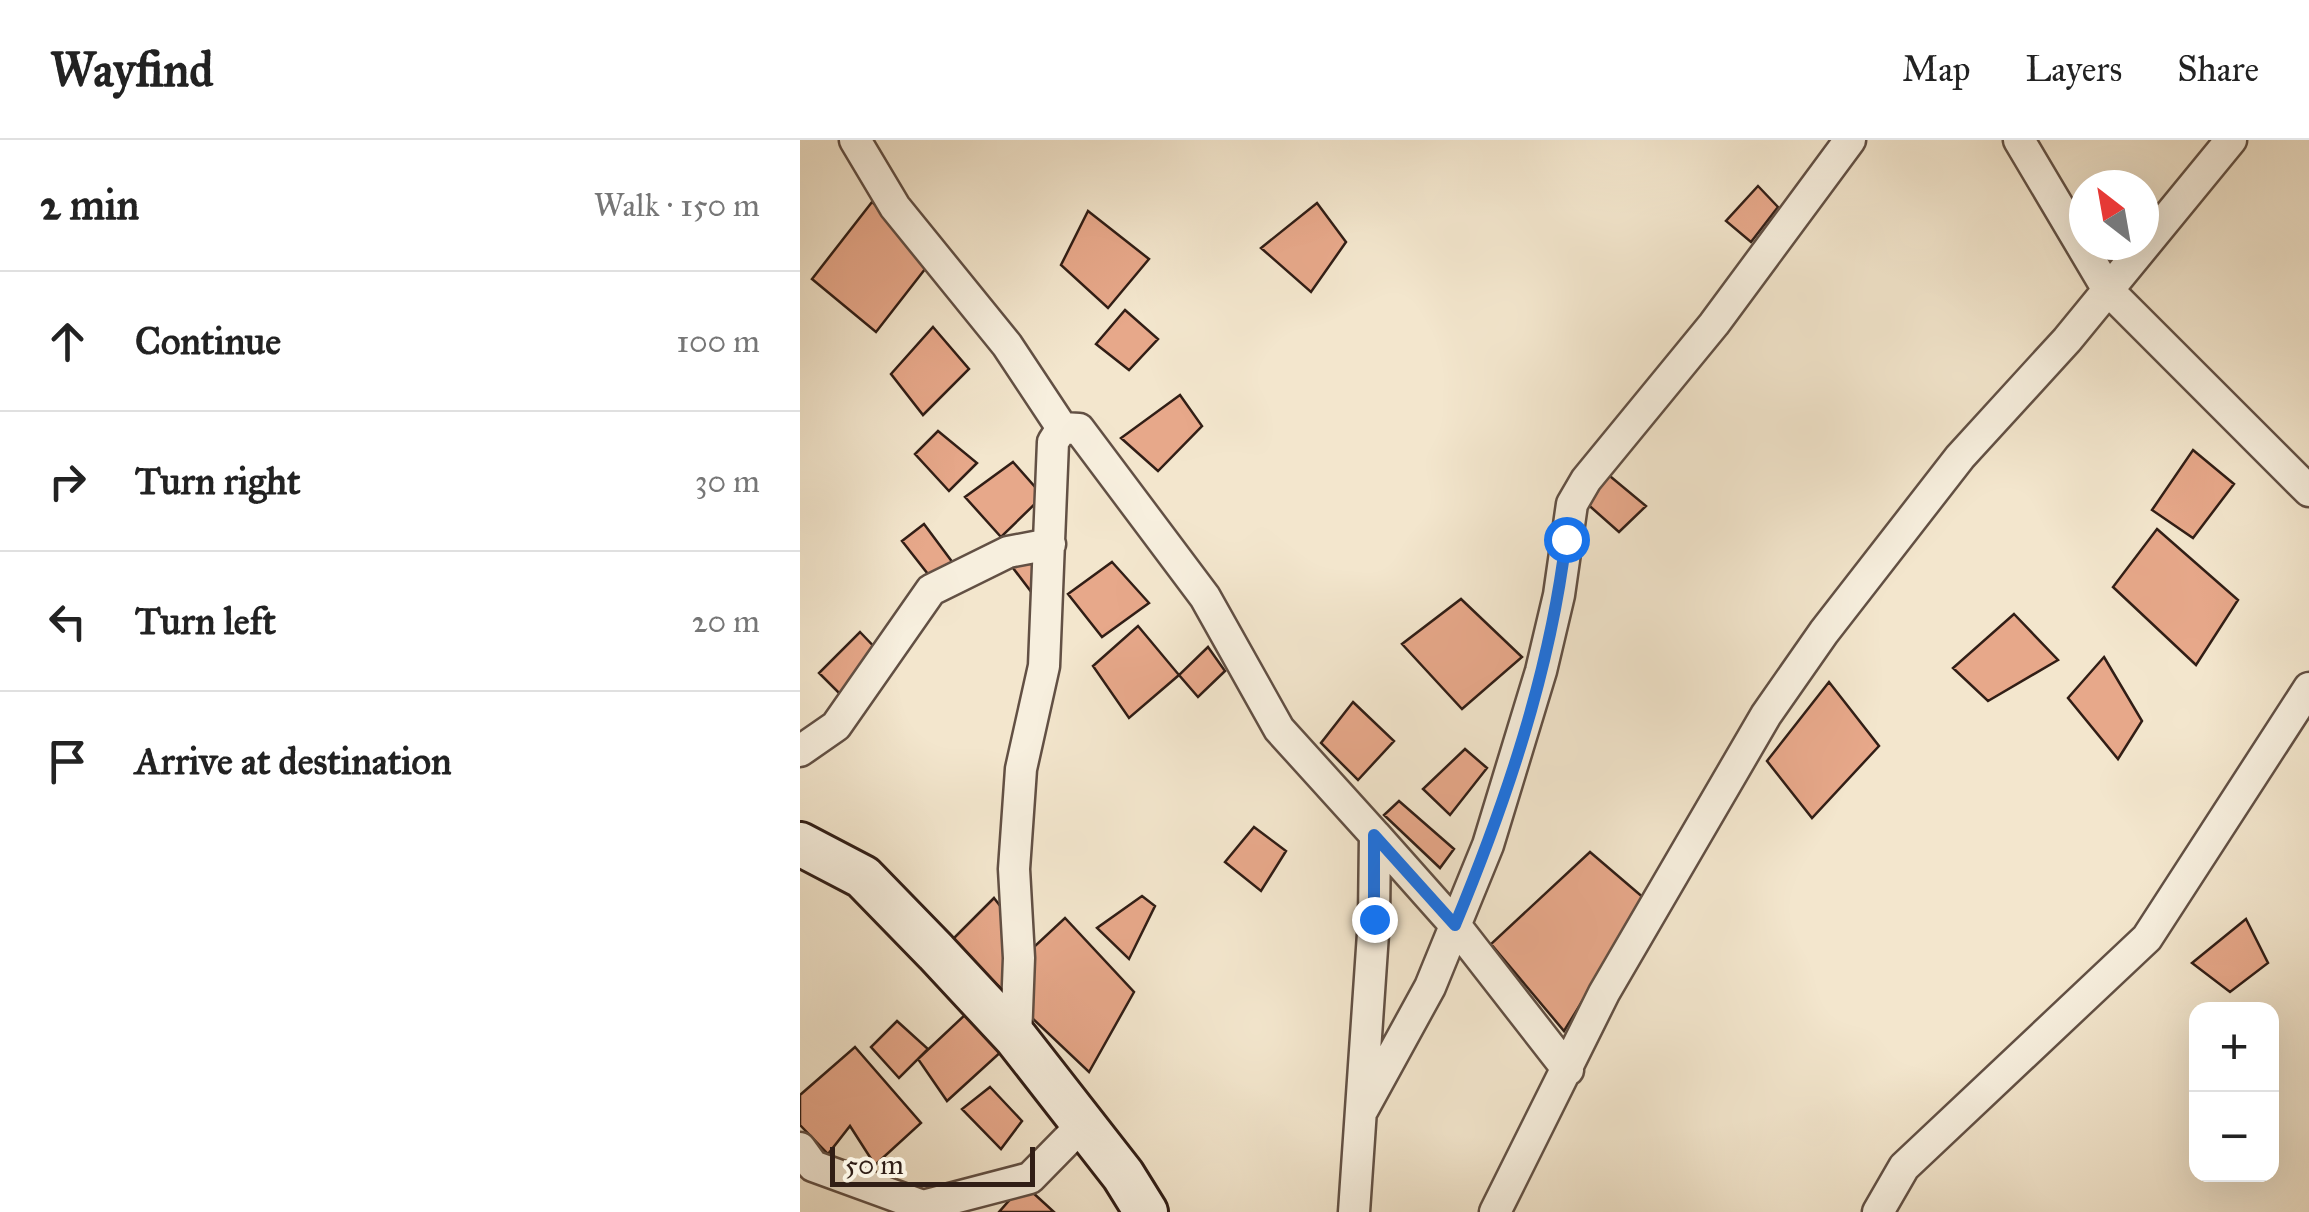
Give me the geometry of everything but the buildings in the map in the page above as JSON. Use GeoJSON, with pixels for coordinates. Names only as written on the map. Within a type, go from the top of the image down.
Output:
{"type":"FeatureCollection","features":[{"type":"Feature","properties":{"kind":"street"},"geometry":{"type":"LineString","coordinates":[[854,140],[896,207],[1007,345],[1062,428]]}},
{"type":"Feature","properties":{"kind":"street"},"geometry":{"type":"LineString","coordinates":[[1363,1109],[1430,986],[1488,845],[1541,671],[1559,595],[1572,504],[1586,480],[1714,324],[1850,140]]}},
{"type":"Feature","properties":{"kind":"street"},"geometry":{"type":"LineString","coordinates":[[2019,140],[2108,290],[2309,491]]}},
{"type":"Feature","properties":{"kind":"street"},"geometry":{"type":"LineString","coordinates":[[1495,1212],[1604,994],[1716,797],[1824,632],[1960,457],[2108,290],[2231,140]]}},
{"type":"Feature","properties":{"kind":"street"},"geometry":{"type":"LineString","coordinates":[[1016,1038],[1019,958],[1014,869],[1021,769],[1044,666],[1054,442],[1062,428]]}},
{"type":"Feature","properties":{"kind":"street"},"geometry":{"type":"LineString","coordinates":[[1062,428],[1079,429],[1206,597],[1279,729],[1455,925],[1568,1070]]}},
{"type":"Feature","properties":{"kind":"street"},"geometry":{"type":"LineString","coordinates":[[800,751],[836,726],[931,590],[1008,552],[1050,544]]}},
{"type":"Feature","properties":{"kind":"street"},"geometry":{"type":"LineString","coordinates":[[1878,1212],[1904,1167],[2146,938],[2309,688]]}},
{"type":"Feature","properties":{"kind":"street"},"geometry":{"type":"LineString","coordinates":[[1354,1212],[1363,1109],[1374,835]]}},
{"type":"Feature","properties":{"kind":"street"},"geometry":{"type":"LineString","coordinates":[[800,844],[862,877],[1016,1038],[1146,1212]]}},
{"type":"Feature","properties":{"kind":"street"},"geometry":{"type":"LineString","coordinates":[[800,1148],[813,1166],[923,1206],[1030,1178],[1083,1124]]}},
{"type":"Feature","properties":{"kind":"route"},"geometry":{"type":"LineString","coordinates":[[1374,919],[1374,835],[1455,925],[1488,845],[1541,671],[1559,595],[1566,539]]}}]}
